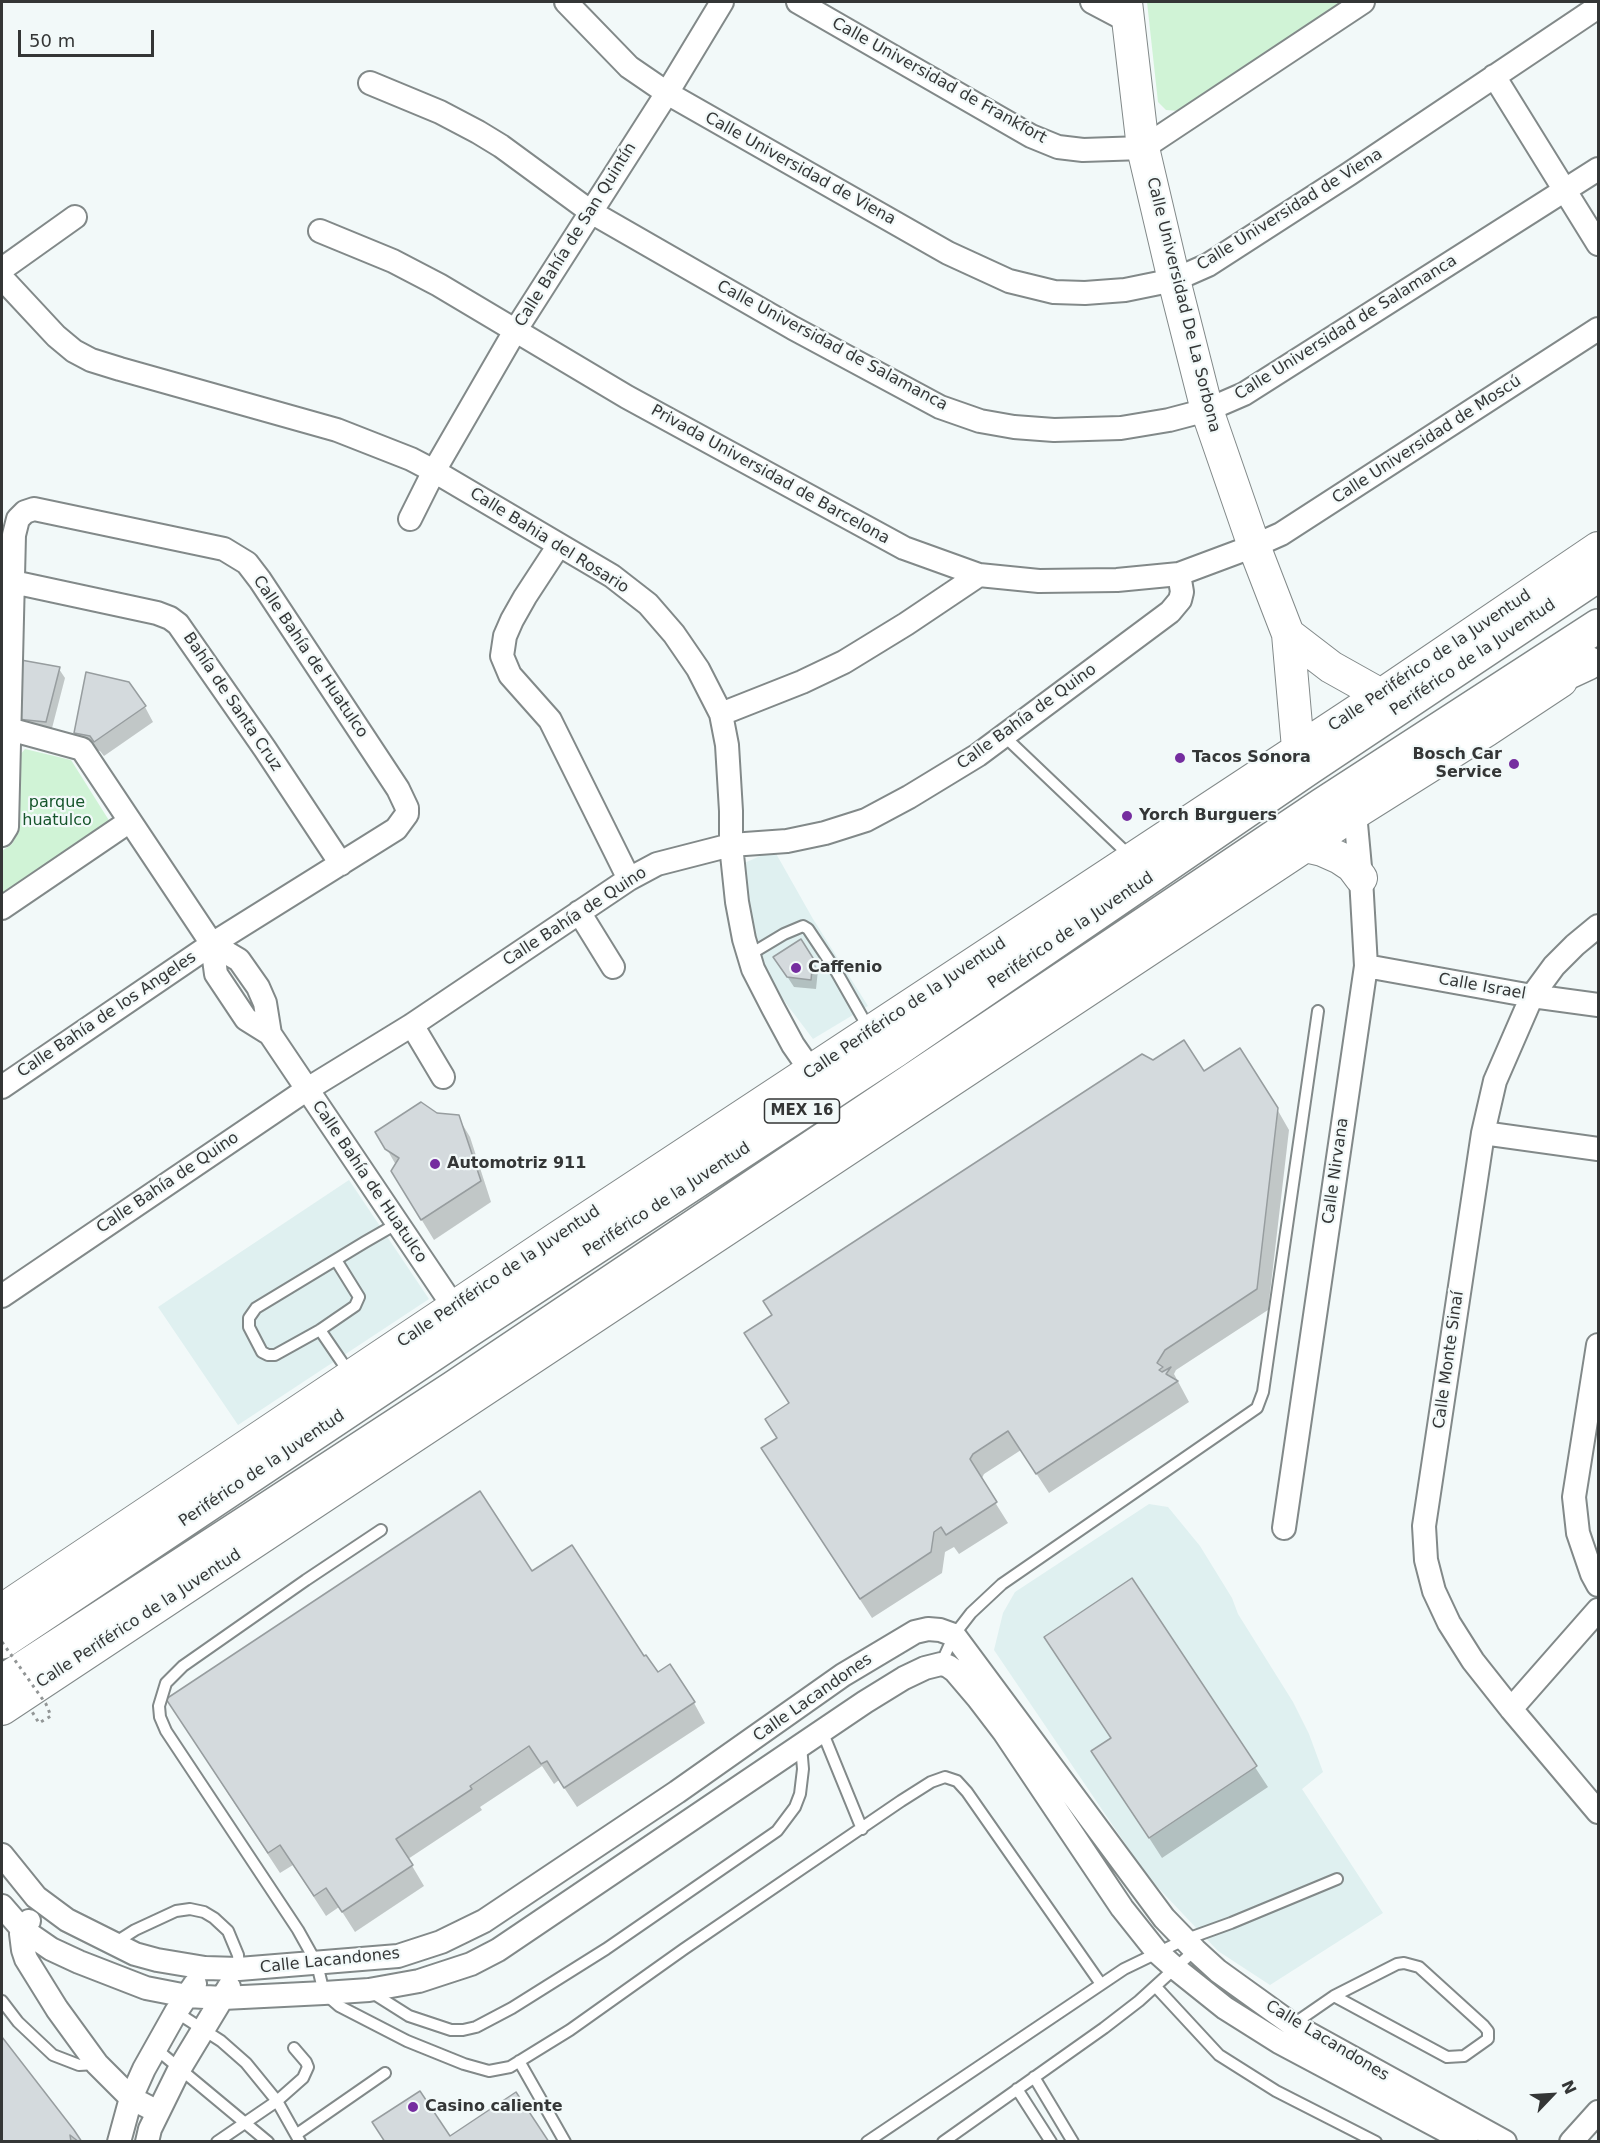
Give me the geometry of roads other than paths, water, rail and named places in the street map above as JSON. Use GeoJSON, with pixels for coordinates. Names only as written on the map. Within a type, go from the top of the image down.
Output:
{"type":"FeatureCollection","features":[{"type":"Feature","properties":{"kind":"highway"},"geometry":{"type":"LineString","coordinates":[[1488,648],[1561,573]]}},
{"type":"Feature","properties":{"kind":"highway","name":"Periférico de la Juventud"},"geometry":{"type":"LineString","coordinates":[[2,1642],[461,1319],[819,1083],[895,1052],[1303,758],[1386,704],[1488,648],[1599,575]]}},
{"type":"Feature","properties":{"kind":"highway","name":"Periférico de la Juventud"},"geometry":{"type":"LineString","coordinates":[[2,1682],[453,1388],[1312,812],[1599,626]]}},
{"type":"Feature","properties":{"kind":"highway"},"geometry":{"type":"LineString","coordinates":[[1425,739],[1593,660]]}},
{"type":"Feature","properties":{"kind":"main road","name":"Calle Universidad De La Sorbona"},"geometry":{"type":"LineString","coordinates":[[1127,11],[1143,148],[1174,280],[1207,410],[1254,546],[1288,634],[1303,758]]}},
{"type":"Feature","properties":{"kind":"main road","name":"Calle Periférico de la Juventud"},"geometry":{"type":"LineString","coordinates":[[1386,704],[1561,573],[1599,548]]}},
{"type":"Feature","properties":{"kind":"main road"},"geometry":{"type":"LineString","coordinates":[[1288,634],[1331,667],[1386,704]]}},
{"type":"Feature","properties":{"kind":"main road","name":"Calle Periférico de la Juventud"},"geometry":{"type":"LineString","coordinates":[[16,1709],[1305,846],[1593,660]]}},
{"type":"Feature","properties":{"kind":"main road","name":"Calle Periférico de la Juventud"},"geometry":{"type":"LineString","coordinates":[[819,1083],[871,1032],[1132,858],[1303,758]]}},
{"type":"Feature","properties":{"kind":"main road"},"geometry":{"type":"LineString","coordinates":[[1305,846],[1340,858],[1352,866],[1362,878]]}},
{"type":"Feature","properties":{"kind":"main road","name":"Calle Periférico de la Juventud"},"geometry":{"type":"LineString","coordinates":[[2,1610],[351,1375],[461,1319]]}},
{"type":"Feature","properties":{"kind":"street","name":"Calle Universidad de Viena"},"geometry":{"type":"LineString","coordinates":[[566,2],[629,67],[667,93],[948,253],[1009,281],[1054,292],[1085,293],[1125,290],[1174,280],[1209,265],[1599,7]]}},
{"type":"Feature","properties":{"kind":"street","name":"Calle Bahía de San Quintín"},"geometry":{"type":"LineString","coordinates":[[410,519],[434,471],[515,331],[667,93],[722,2]]}},
{"type":"Feature","properties":{"kind":"street","name":"Calle Universidad de Frankfort"},"geometry":{"type":"LineString","coordinates":[[798,2],[1031,136],[1058,147],[1083,150],[1143,148]]}},
{"type":"Feature","properties":{"kind":"street"},"geometry":{"type":"LineString","coordinates":[[1092,2],[1127,11]]}},
{"type":"Feature","properties":{"kind":"street"},"geometry":{"type":"LineString","coordinates":[[1143,148],[1363,2]]}},
{"type":"Feature","properties":{"kind":"street"},"geometry":{"type":"LineString","coordinates":[[1494,76],[1599,243]]}},
{"type":"Feature","properties":{"kind":"street","name":"Calle Universidad de Salamanca"},"geometry":{"type":"LineString","coordinates":[[370,83],[440,112],[501,146],[591,212],[793,328],[929,401],[980,421],[1014,427],[1054,430],[1121,428],[1169,420],[1207,410],[1244,394],[1599,169]]}},
{"type":"Feature","properties":{"kind":"street"},"geometry":{"type":"LineString","coordinates":[[2,269],[75,217]]}},
{"type":"Feature","properties":{"kind":"street","name":"Privada Universidad de Barcelona"},"geometry":{"type":"LineString","coordinates":[[320,231],[393,261],[440,285],[648,408],[904,548],[979,574],[1050,580],[1117,580],[1179,574],[1254,546]]}},
{"type":"Feature","properties":{"kind":"street","name":"Calle Bahia del Rosario"},"geometry":{"type":"LineString","coordinates":[[2,278],[56,336],[74,351],[91,360],[337,430],[386,448],[434,471],[559,544],[612,576],[648,604],[674,634],[698,669],[721,714],[727,745],[731,845],[737,902],[749,955],[753,969],[793,1045],[819,1083]]}},
{"type":"Feature","properties":{"kind":"street","name":"Calle Universidad de Moscú"},"geometry":{"type":"LineString","coordinates":[[1254,546],[1281,534],[1599,329]]}},
{"type":"Feature","properties":{"kind":"street","name":"Calle Bahía de Huatulco"},"geometry":{"type":"LineString","coordinates":[[2,835],[7,826],[13,582],[18,519],[25,512],[34,509],[224,549],[247,563],[260,579],[398,789],[407,808],[407,814],[396,828],[212,944]]}},
{"type":"Feature","properties":{"kind":"street"},"geometry":{"type":"LineString","coordinates":[[559,544],[512,620],[505,636],[502,656],[510,675],[550,720],[629,879]]}},
{"type":"Feature","properties":{"kind":"street"},"geometry":{"type":"LineString","coordinates":[[721,714],[802,682],[844,662],[906,624],[979,574]]}},
{"type":"Feature","properties":{"kind":"street","name":"Calle Bahía de Quino"},"geometry":{"type":"LineString","coordinates":[[2,1296],[306,1090],[412,1026],[629,879],[657,864],[731,845],[787,841],[825,833],[866,820],[978,755],[1176,608],[1182,592],[1179,574]]}},
{"type":"Feature","properties":{"kind":"street","name":"Bahía de Santa Cruz"},"geometry":{"type":"LineString","coordinates":[[13,582],[157,613],[178,624],[341,864]]}},
{"type":"Feature","properties":{"kind":"street","name":"Calle Bahía de Huatulco"},"geometry":{"type":"LineString","coordinates":[[9,729],[82,748],[212,944],[240,960],[258,987],[265,1003],[270,1034],[461,1319]]}},
{"type":"Feature","properties":{"kind":"street","name":"Calle Nirvana"},"geometry":{"type":"LineString","coordinates":[[1284,1528],[1366,966],[1362,878],[1355,813]]}},
{"type":"Feature","properties":{"kind":"street"},"geometry":{"type":"LineString","coordinates":[[2,908],[130,821]]}},
{"type":"Feature","properties":{"kind":"street"},"geometry":{"type":"LineString","coordinates":[[579,912],[613,967]]}},
{"type":"Feature","properties":{"kind":"street","name":"Calle Monte Sinaí"},"geometry":{"type":"LineString","coordinates":[[1599,926],[1554,966],[1532,996],[1495,1081],[1483,1133],[1424,1526],[1426,1560],[1434,1591],[1449,1623],[1473,1660],[1511,1709],[1599,1812]]}},
{"type":"Feature","properties":{"kind":"street","name":"Calle Bahía de los Angeles"},"geometry":{"type":"LineString","coordinates":[[2,1087],[212,944]]}},
{"type":"Feature","properties":{"kind":"street","name":"Calle Israel"},"geometry":{"type":"LineString","coordinates":[[1366,966],[1532,996],[1599,1005]]}},
{"type":"Feature","properties":{"kind":"street"},"geometry":{"type":"LineString","coordinates":[[412,1026],[443,1077]]}},
{"type":"Feature","properties":{"kind":"street"},"geometry":{"type":"LineString","coordinates":[[1483,1133],[1599,1149]]}},
{"type":"Feature","properties":{"kind":"street"},"geometry":{"type":"LineString","coordinates":[[1599,1345],[1574,1497],[1578,1533],[1592,1574],[1599,1585]]}},
{"type":"Feature","properties":{"kind":"street"},"geometry":{"type":"LineString","coordinates":[[1511,1709],[1599,1611]]}},
{"type":"Feature","properties":{"kind":"street","name":"Calle Lacandones"},"geometry":{"type":"LineString","coordinates":[[2,1855],[23,1883],[45,1905],[67,1920],[135,1954],[158,1960],[205,1968],[239,1969],[398,1956],[464,1932],[515,1902],[757,1737],[843,1675],[915,1632],[928,1629],[940,1630],[954,1635],[1144,1892],[1189,1945],[1286,2033],[1467,2142]]}},
{"type":"Feature","properties":{"kind":"street","name":"Calle Lacandones"},"geometry":{"type":"LineString","coordinates":[[2,1906],[22,1929],[51,1949],[115,1978],[147,1988],[182,2004],[224,1998],[369,1990],[419,1981],[471,1964],[498,1950],[904,1678],[941,1664],[948,1666],[964,1681],[1004,1732],[1122,1908],[1157,1952],[1175,1968],[1225,2008],[1286,2033],[1504,2142]]}},
{"type":"Feature","properties":{"kind":"street"},"geometry":{"type":"LineString","coordinates":[[757,1737],[775,1764]]}},
{"type":"Feature","properties":{"kind":"street"},"geometry":{"type":"LineString","coordinates":[[677,1792],[697,1817]]}},
{"type":"Feature","properties":{"kind":"street"},"geometry":{"type":"LineString","coordinates":[[45,1905],[22,1929],[21,1941],[26,1959],[57,2009],[97,2064],[131,2098],[159,2112]]}},
{"type":"Feature","properties":{"kind":"street"},"geometry":{"type":"LineString","coordinates":[[119,2142],[131,2098],[155,2048],[205,1968]]}},
{"type":"Feature","properties":{"kind":"street"},"geometry":{"type":"LineString","coordinates":[[147,2142],[150,2129],[180,2068],[203,2028],[224,1998],[239,1969]]}},
{"type":"Feature","properties":{"kind":"street"},"geometry":{"type":"LineString","coordinates":[[1571,2142],[1599,2112]]}},
{"type":"Feature","properties":{"kind":"lane"},"geometry":{"type":"LineString","coordinates":[[1004,735],[1132,858]]}},
{"type":"Feature","properties":{"kind":"lane"},"geometry":{"type":"LineString","coordinates":[[749,955],[784,934],[803,926],[808,929],[836,971],[871,1032]]}},
{"type":"Feature","properties":{"kind":"lane"},"geometry":{"type":"LineString","coordinates":[[941,1664],[954,1635],[971,1613],[1002,1584],[1257,1408],[1263,1392],[1318,1011]]}},
{"type":"Feature","properties":{"kind":"lane"},"geometry":{"type":"LineString","coordinates":[[336,1260],[356,1289],[359,1297],[358,1303],[320,1330],[275,1354],[268,1355],[262,1352],[254,1338],[249,1318],[256,1308],[336,1260],[398,1223]]}},
{"type":"Feature","properties":{"kind":"lane"},"geometry":{"type":"LineString","coordinates":[[320,1330],[351,1375]]}},
{"type":"Feature","properties":{"kind":"lane"},"geometry":{"type":"LineString","coordinates":[[381,1530],[183,1666],[166,1683],[159,1706],[160,1717],[166,1731],[298,1930],[317,1964],[324,1993],[339,2006],[365,2021],[464,2064],[478,2069],[497,2071],[519,2061],[570,2030],[862,1828],[932,1782],[945,1778],[957,1781],[982,1813],[1101,1984]]}},
{"type":"Feature","properties":{"kind":"lane"},"geometry":{"type":"LineString","coordinates":[[822,1731],[862,1828]]}},
{"type":"Feature","properties":{"kind":"lane"},"geometry":{"type":"LineString","coordinates":[[369,1990],[409,2016],[451,2030],[476,2027],[498,2016],[606,1948],[777,1831],[795,1808],[800,1794],[803,1769],[801,1746]]}},
{"type":"Feature","properties":{"kind":"lane"},"geometry":{"type":"LineString","coordinates":[[867,2142],[1101,1984],[1157,1952],[1189,1945],[1231,1923],[1337,1879]]}},
{"type":"Feature","properties":{"kind":"lane"},"geometry":{"type":"LineString","coordinates":[[113,1944],[145,1924],[176,1911],[190,1909],[204,1912],[228,1931],[238,1955],[239,1969]]}},
{"type":"Feature","properties":{"kind":"lane"},"geometry":{"type":"LineString","coordinates":[[944,2142],[1104,2028],[1156,1987],[1175,1968],[1189,1945]]}},
{"type":"Feature","properties":{"kind":"lane"},"geometry":{"type":"LineString","coordinates":[[1286,2033],[1334,1996],[1397,1964],[1412,1964],[1419,1967],[1484,2026],[1488,2031],[1488,2039],[1464,2056],[1447,2057],[1334,1996]]}},
{"type":"Feature","properties":{"kind":"lane"},"geometry":{"type":"LineString","coordinates":[[1156,1987],[1219,2055],[1276,2091],[1376,2142]]}},
{"type":"Feature","properties":{"kind":"lane"},"geometry":{"type":"LineString","coordinates":[[2,2001],[18,2022],[53,2055],[79,2065],[97,2064]]}},
{"type":"Feature","properties":{"kind":"lane"},"geometry":{"type":"LineString","coordinates":[[182,2004],[203,2028],[246,2063],[277,2101],[299,2138],[385,2073]]}},
{"type":"Feature","properties":{"kind":"lane"},"geometry":{"type":"LineString","coordinates":[[155,2048],[268,2142]]}},
{"type":"Feature","properties":{"kind":"lane"},"geometry":{"type":"LineString","coordinates":[[218,2142],[277,2101],[303,2078],[308,2067],[294,2048]]}},
{"type":"Feature","properties":{"kind":"lane"},"geometry":{"type":"LineString","coordinates":[[519,2061],[565,2142]]}},
{"type":"Feature","properties":{"kind":"lane"},"geometry":{"type":"LineString","coordinates":[[1034,2077],[1073,2142]]}},
{"type":"Feature","properties":{"kind":"lane"},"geometry":{"type":"LineString","coordinates":[[1017,2089],[1051,2142]]}},
{"type":"Feature","properties":{"kind":"place","name":"Tacos Sonora"},"geometry":{"type":"Point","coordinates":[1180,758]}},
{"type":"Feature","properties":{"kind":"place","name":"Bosch Car Service"},"geometry":{"type":"Point","coordinates":[1514,764]}},
{"type":"Feature","properties":{"kind":"place","name":"Yorch Burguers"},"geometry":{"type":"Point","coordinates":[1127,816]}},
{"type":"Feature","properties":{"kind":"place","name":"Caffenio"},"geometry":{"type":"Point","coordinates":[796,968]}},
{"type":"Feature","properties":{"kind":"place","name":"Automotriz 911"},"geometry":{"type":"Point","coordinates":[435,1164]}},
{"type":"Feature","properties":{"kind":"place","name":"Casino caliente"},"geometry":{"type":"Point","coordinates":[413,2107]}},
{"type":"Feature","properties":{"kind":"park label","name":"parque huatulco"},"geometry":{"type":"Point","coordinates":[57,812]}}]}
